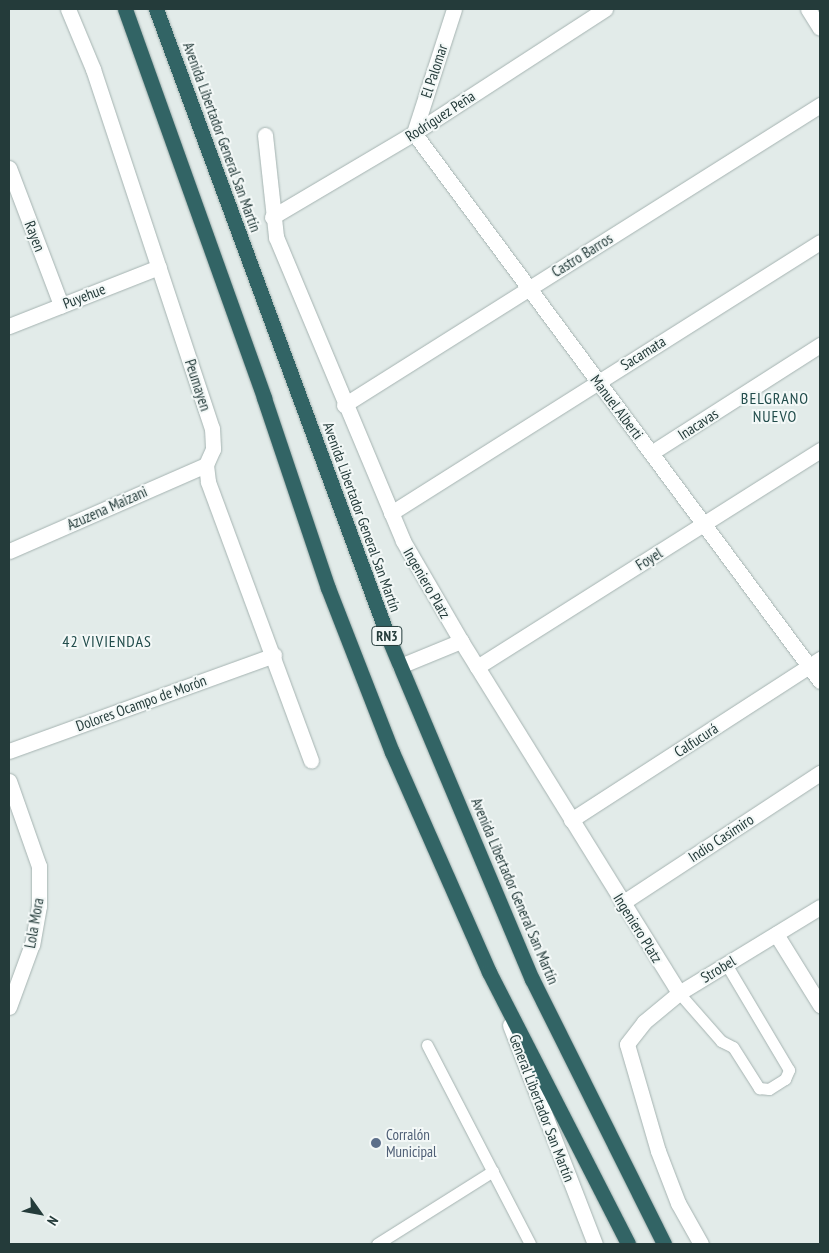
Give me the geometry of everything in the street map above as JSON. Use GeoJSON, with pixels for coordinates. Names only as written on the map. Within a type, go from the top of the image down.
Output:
{"type":"FeatureCollection","features":[{"type":"Feature","properties":{"kind":"highway","name":"RN3"},"geometry":{"type":"LineString","coordinates":[[125,9],[358,669],[490,972],[628,1244]]}},
{"type":"Feature","properties":{"kind":"highway","name":"Avenida Libertador General San Martín"},"geometry":{"type":"LineString","coordinates":[[156,9],[400,666],[532,979],[664,1244]]}},
{"type":"Feature","properties":{"kind":"street","name":"Peumayen"},"geometry":{"type":"LineString","coordinates":[[68,9],[93,69],[212,428],[213,450],[206,465],[208,482],[274,655],[311,761]]}},
{"type":"Feature","properties":{"kind":"street","name":"El Palomar"},"geometry":{"type":"LineString","coordinates":[[414,133],[454,9]]}},
{"type":"Feature","properties":{"kind":"street","name":"Rodríguez Peña"},"geometry":{"type":"LineString","coordinates":[[272,217],[414,133],[605,9]]}},
{"type":"Feature","properties":{"kind":"street"},"geometry":{"type":"LineString","coordinates":[[808,9],[820,28]]}},
{"type":"Feature","properties":{"kind":"street","name":"Castro Barros"},"geometry":{"type":"LineString","coordinates":[[344,405],[820,106]]}},
{"type":"Feature","properties":{"kind":"street","name":"Manuel Alberti"},"geometry":{"type":"LineString","coordinates":[[414,133],[704,524],[815,663],[820,681]]}},
{"type":"Feature","properties":{"kind":"street","name":"Ingeniero Platz"},"geometry":{"type":"LineString","coordinates":[[264,135],[272,217],[276,237],[344,405],[402,541],[461,641],[679,993]]}},
{"type":"Feature","properties":{"kind":"street","name":"Rayen"},"geometry":{"type":"LineString","coordinates":[[9,168],[61,305]]}},
{"type":"Feature","properties":{"kind":"street","name":"Sacamata"},"geometry":{"type":"LineString","coordinates":[[391,513],[820,242]]}},
{"type":"Feature","properties":{"kind":"street","name":"Puyehue"},"geometry":{"type":"LineString","coordinates":[[9,326],[159,268]]}},
{"type":"Feature","properties":{"kind":"street","name":"Inacavas"},"geometry":{"type":"LineString","coordinates":[[651,453],[820,345]]}},
{"type":"Feature","properties":{"kind":"street","name":"Foyel"},"geometry":{"type":"LineString","coordinates":[[478,667],[820,450]]}},
{"type":"Feature","properties":{"kind":"street","name":"Azuzena Maizani"},"geometry":{"type":"LineString","coordinates":[[9,551],[206,465]]}},
{"type":"Feature","properties":{"kind":"street"},"geometry":{"type":"LineString","coordinates":[[400,666],[461,641]]}},
{"type":"Feature","properties":{"kind":"street","name":"Dolores Ocampo de Morón"},"geometry":{"type":"LineString","coordinates":[[9,751],[274,655]]}},
{"type":"Feature","properties":{"kind":"street","name":"Calfucurá"},"geometry":{"type":"LineString","coordinates":[[572,820],[815,663]]}},
{"type":"Feature","properties":{"kind":"street","name":"Indio Casimiro"},"geometry":{"type":"LineString","coordinates":[[622,903],[820,773]]}},
{"type":"Feature","properties":{"kind":"street","name":"Lola Mora"},"geometry":{"type":"LineString","coordinates":[[9,781],[39,866],[40,906],[32,944],[9,1007]]}},
{"type":"Feature","properties":{"kind":"street","name":"Strobel"},"geometry":{"type":"LineString","coordinates":[[701,1244],[678,1203],[658,1151],[627,1044],[644,1022],[679,993],[820,907]]}},
{"type":"Feature","properties":{"kind":"street"},"geometry":{"type":"LineString","coordinates":[[776,934],[820,1005]]}},
{"type":"Feature","properties":{"kind":"street","name":"General Libertador San Martín"},"geometry":{"type":"LineString","coordinates":[[490,972],[595,1244]]}},
{"type":"Feature","properties":{"kind":"lane"},"geometry":{"type":"LineString","coordinates":[[679,993],[721,1042],[733,1047],[759,1088],[769,1089],[785,1079],[789,1070],[726,964]]}},
{"type":"Feature","properties":{"kind":"lane"},"geometry":{"type":"LineString","coordinates":[[427,1044],[530,1244]]}},
{"type":"Feature","properties":{"kind":"lane"},"geometry":{"type":"LineString","coordinates":[[377,1244],[493,1171]]}},
{"type":"Feature","properties":{"kind":"place","name":"Corralón Municipal"},"geometry":{"type":"Point","coordinates":[376,1143]}},
{"type":"Feature","properties":{"kind":"district","name":"BELGRANO NUEVO"},"geometry":{"type":"Point","coordinates":[775,407]}},
{"type":"Feature","properties":{"kind":"district","name":"42 VIVIENDAS"},"geometry":{"type":"Point","coordinates":[107,641]}}]}
